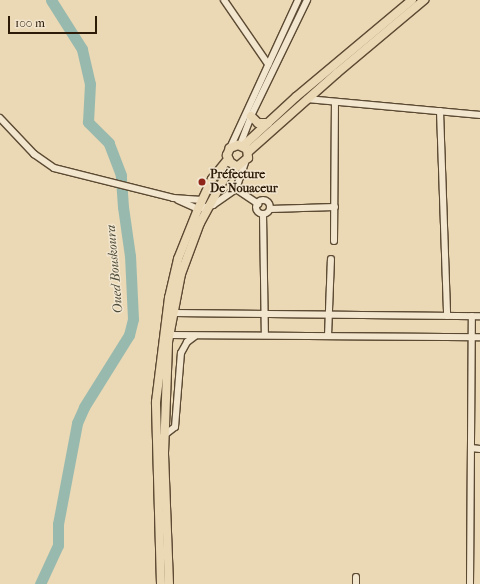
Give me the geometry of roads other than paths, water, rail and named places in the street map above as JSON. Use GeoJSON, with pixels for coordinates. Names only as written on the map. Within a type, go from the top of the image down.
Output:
{"type":"FeatureCollection","features":[{"type":"Feature","properties":{"kind":"main road"},"geometry":{"type":"LineString","coordinates":[[243,148],[268,123],[412,0]]}},
{"type":"Feature","properties":{"kind":"main road"},"geometry":{"type":"LineString","coordinates":[[161,584],[159,365],[169,298],[178,259],[202,200],[212,179],[228,159],[230,148],[243,148],[307,99],[424,0]]}},
{"type":"Feature","properties":{"kind":"main road"},"geometry":{"type":"LineString","coordinates":[[251,116],[258,123],[268,123]]}},
{"type":"Feature","properties":{"kind":"main road"},"geometry":{"type":"LineString","coordinates":[[169,584],[160,437],[170,334],[186,260],[207,208],[217,189],[236,166],[245,163],[243,148]]}},
{"type":"Feature","properties":{"kind":"main road"},"geometry":{"type":"LineString","coordinates":[[228,159],[236,166]]}},
{"type":"Feature","properties":{"kind":"street"},"geometry":{"type":"LineString","coordinates":[[224,0],[268,64]]}},
{"type":"Feature","properties":{"kind":"street"},"geometry":{"type":"LineString","coordinates":[[230,148],[298,0],[306,3],[251,116],[243,148]]}},
{"type":"Feature","properties":{"kind":"street"},"geometry":{"type":"LineString","coordinates":[[307,99],[335,103],[480,115]]}},
{"type":"Feature","properties":{"kind":"street"},"geometry":{"type":"LineString","coordinates":[[334,241],[335,103]]}},
{"type":"Feature","properties":{"kind":"street"},"geometry":{"type":"LineString","coordinates":[[440,111],[447,316]]}},
{"type":"Feature","properties":{"kind":"street"},"geometry":{"type":"LineString","coordinates":[[0,118],[34,154],[49,166],[130,189],[173,198],[202,200]]}},
{"type":"Feature","properties":{"kind":"street"},"geometry":{"type":"LineString","coordinates":[[173,198],[198,209],[207,208],[236,189],[245,163]]}},
{"type":"Feature","properties":{"kind":"street"},"geometry":{"type":"LineString","coordinates":[[236,189],[258,204]]}},
{"type":"Feature","properties":{"kind":"street"},"geometry":{"type":"LineString","coordinates":[[258,204],[266,201],[270,208]]}},
{"type":"Feature","properties":{"kind":"street"},"geometry":{"type":"LineString","coordinates":[[258,204],[258,210],[263,214]]}},
{"type":"Feature","properties":{"kind":"street"},"geometry":{"type":"LineString","coordinates":[[265,335],[263,214],[270,208],[335,207]]}},
{"type":"Feature","properties":{"kind":"street"},"geometry":{"type":"LineString","coordinates":[[328,336],[331,259]]}},
{"type":"Feature","properties":{"kind":"street"},"geometry":{"type":"LineString","coordinates":[[174,313],[480,316]]}},
{"type":"Feature","properties":{"kind":"street"},"geometry":{"type":"LineString","coordinates":[[470,584],[472,316]]}},
{"type":"Feature","properties":{"kind":"street"},"geometry":{"type":"LineString","coordinates":[[170,334],[480,338]]}},
{"type":"Feature","properties":{"kind":"street"},"geometry":{"type":"LineString","coordinates":[[160,437],[173,431],[176,422],[182,349],[187,342],[197,335]]}},
{"type":"Feature","properties":{"kind":"street"},"geometry":{"type":"LineString","coordinates":[[471,448],[480,449]]}},
{"type":"Feature","properties":{"kind":"street"},"geometry":{"type":"LineString","coordinates":[[356,577],[356,584]]}},
{"type":"Feature","properties":{"kind":"waterway","name":"Oued Bouskoura"},"geometry":{"type":"LineString","coordinates":[[40,584],[58,545],[58,524],[77,423],[84,407],[129,335],[133,319],[130,256],[123,207],[121,175],[109,143],[88,122],[90,84],[82,49],[51,0]]}},
{"type":"Feature","properties":{"kind":"place","name":"Préfecture De Nouaceur"},"geometry":{"type":"Point","coordinates":[202,182]}}]}
